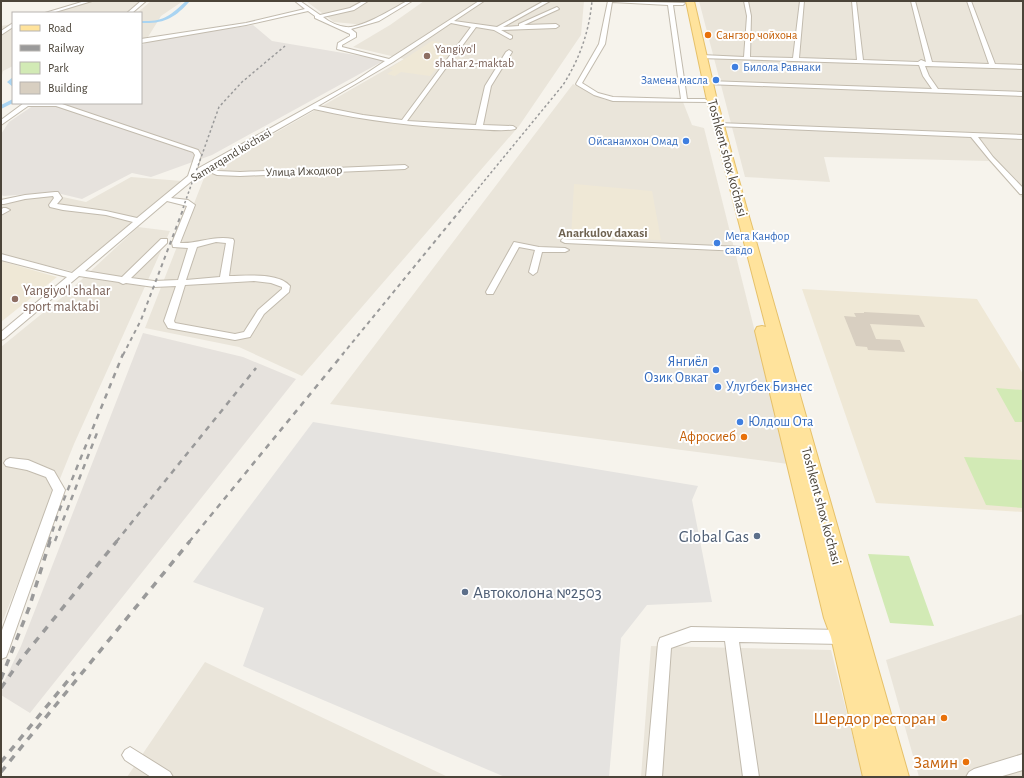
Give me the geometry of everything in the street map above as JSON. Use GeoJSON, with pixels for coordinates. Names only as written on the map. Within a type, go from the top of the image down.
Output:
{"type":"FeatureCollection","features":[{"type":"Feature","properties":{"kind":"main road","name":"Toshkent shox ko'chasi"},"geometry":{"type":"LineString","coordinates":[[685,2],[786,379],[898,777]]}},
{"type":"Feature","properties":{"kind":"main road","name":"Toshkent shox ko'chasi"},"geometry":{"type":"LineString","coordinates":[[703,69],[705,101],[726,196],[835,618],[842,637],[875,777]]}},
{"type":"Feature","properties":{"kind":"street"},"geometry":{"type":"LineString","coordinates":[[51,12],[90,1]]}},
{"type":"Feature","properties":{"kind":"street"},"geometry":{"type":"LineString","coordinates":[[130,12],[144,1]]}},
{"type":"Feature","properties":{"kind":"street"},"geometry":{"type":"LineString","coordinates":[[296,1],[317,17],[328,23],[353,32],[354,35],[340,44],[339,48],[391,61]]}},
{"type":"Feature","properties":{"kind":"street"},"geometry":{"type":"LineString","coordinates":[[317,17],[352,9],[353,5],[366,1]]}},
{"type":"Feature","properties":{"kind":"street"},"geometry":{"type":"LineString","coordinates":[[347,29],[377,20],[410,1]]}},
{"type":"Feature","properties":{"kind":"street","name":"Samarqand ko'chasi"},"geometry":{"type":"LineString","coordinates":[[1,338],[139,221],[205,168],[391,61],[482,1]]}},
{"type":"Feature","properties":{"kind":"street"},"geometry":{"type":"LineString","coordinates":[[495,29],[548,1]]}},
{"type":"Feature","properties":{"kind":"street"},"geometry":{"type":"LineString","coordinates":[[685,2],[610,1],[602,44],[579,84],[596,94],[613,98],[705,101]]}},
{"type":"Feature","properties":{"kind":"street"},"geometry":{"type":"LineString","coordinates":[[746,1],[749,16],[747,58]]}},
{"type":"Feature","properties":{"kind":"street"},"geometry":{"type":"LineString","coordinates":[[796,60],[802,1]]}},
{"type":"Feature","properties":{"kind":"street"},"geometry":{"type":"LineString","coordinates":[[854,1],[860,61]]}},
{"type":"Feature","properties":{"kind":"street"},"geometry":{"type":"LineString","coordinates":[[913,1],[929,63]]}},
{"type":"Feature","properties":{"kind":"street"},"geometry":{"type":"LineString","coordinates":[[969,1],[992,65]]}},
{"type":"Feature","properties":{"kind":"street"},"geometry":{"type":"LineString","coordinates":[[670,3],[684,100]]}},
{"type":"Feature","properties":{"kind":"street"},"geometry":{"type":"LineString","coordinates":[[519,27],[557,8]]}},
{"type":"Feature","properties":{"kind":"street"},"geometry":{"type":"LineString","coordinates":[[142,41],[246,24],[308,10]]}},
{"type":"Feature","properties":{"kind":"street"},"geometry":{"type":"LineString","coordinates":[[450,22],[495,29],[556,26]]}},
{"type":"Feature","properties":{"kind":"street"},"geometry":{"type":"LineString","coordinates":[[3,31],[12,26]]}},
{"type":"Feature","properties":{"kind":"street"},"geometry":{"type":"LineString","coordinates":[[404,121],[474,26]]}},
{"type":"Feature","properties":{"kind":"street"},"geometry":{"type":"LineString","coordinates":[[495,29],[510,37]]}},
{"type":"Feature","properties":{"kind":"street"},"geometry":{"type":"LineString","coordinates":[[479,127],[488,86],[509,52]]}},
{"type":"Feature","properties":{"kind":"street"},"geometry":{"type":"LineString","coordinates":[[703,69],[747,58],[921,62],[1023,67]]}},
{"type":"Feature","properties":{"kind":"street"},"geometry":{"type":"LineString","coordinates":[[921,62],[926,76],[936,91]]}},
{"type":"Feature","properties":{"kind":"street"},"geometry":{"type":"LineString","coordinates":[[703,69],[936,91],[1023,94]]}},
{"type":"Feature","properties":{"kind":"street"},"geometry":{"type":"LineString","coordinates":[[1,123],[28,104],[56,104],[70,108],[196,151],[198,154],[196,167],[191,178]]}},
{"type":"Feature","properties":{"kind":"street"},"geometry":{"type":"LineString","coordinates":[[313,107],[374,120],[404,121],[445,126],[513,128]]}},
{"type":"Feature","properties":{"kind":"street"},"geometry":{"type":"LineString","coordinates":[[718,125],[1023,137]]}},
{"type":"Feature","properties":{"kind":"street"},"geometry":{"type":"LineString","coordinates":[[973,135],[991,158],[1023,192]]}},
{"type":"Feature","properties":{"kind":"street","name":"Улица Ижодкор"},"geometry":{"type":"LineString","coordinates":[[205,168],[217,173],[240,174],[405,167]]}},
{"type":"Feature","properties":{"kind":"street"},"geometry":{"type":"LineString","coordinates":[[1014,182],[1023,183]]}},
{"type":"Feature","properties":{"kind":"street"},"geometry":{"type":"LineString","coordinates":[[1,202],[25,197],[55,194],[58,198],[53,205],[63,208],[106,213],[139,221]]}},
{"type":"Feature","properties":{"kind":"street"},"geometry":{"type":"LineString","coordinates":[[166,199],[185,202],[191,205],[176,245],[193,246],[199,243],[223,240],[230,241],[224,279]]}},
{"type":"Feature","properties":{"kind":"street"},"geometry":{"type":"LineString","coordinates":[[123,281],[164,241]]}},
{"type":"Feature","properties":{"kind":"street"},"geometry":{"type":"LineString","coordinates":[[565,241],[741,250]]}},
{"type":"Feature","properties":{"kind":"street"},"geometry":{"type":"LineString","coordinates":[[490,292],[517,244],[539,250],[565,250]]}},
{"type":"Feature","properties":{"kind":"street"},"geometry":{"type":"LineString","coordinates":[[1,257],[77,275],[123,281],[154,284],[181,283],[224,279],[273,280],[286,286],[286,290],[261,312],[247,335],[235,337],[171,326],[169,321],[181,283],[193,246]]}},
{"type":"Feature","properties":{"kind":"street"},"geometry":{"type":"LineString","coordinates":[[532,272],[539,250]]}},
{"type":"Feature","properties":{"kind":"street"},"geometry":{"type":"LineString","coordinates":[[1,652],[59,490],[50,474],[28,465],[10,463]]}},
{"type":"Feature","properties":{"kind":"street"},"geometry":{"type":"LineString","coordinates":[[654,777],[665,643],[691,634],[842,637]]}},
{"type":"Feature","properties":{"kind":"street"},"geometry":{"type":"LineString","coordinates":[[731,635],[751,777]]}},
{"type":"Feature","properties":{"kind":"street"},"geometry":{"type":"LineString","coordinates":[[130,755],[166,777]]}},
{"type":"Feature","properties":{"kind":"street"},"geometry":{"type":"LineString","coordinates":[[974,777],[1023,762]]}},
{"type":"Feature","properties":{"kind":"shaded area"},"geometry":{"type":"Polygon","coordinates":[[[85,1],[140,1],[127,12],[49,12],[85,1]]]}},
{"type":"Feature","properties":{"kind":"shaded area"},"geometry":{"type":"Polygon","coordinates":[[[151,1],[183,1],[161,16],[148,37],[142,39],[142,12],[138,12],[151,1]]]}},
{"type":"Feature","properties":{"kind":"shaded area"},"geometry":{"type":"Polygon","coordinates":[[[306,1],[411,1],[365,25],[334,22],[306,1]]]}},
{"type":"Feature","properties":{"kind":"shaded area"},"geometry":{"type":"Polygon","coordinates":[[[424,1],[584,1],[581,35],[519,126],[302,376],[239,347],[145,328],[206,173],[404,59],[353,47],[390,25],[424,1]]]}},
{"type":"Feature","properties":{"kind":"shaded area"},"geometry":{"type":"Polygon","coordinates":[[[699,1],[1023,1],[1023,199],[989,161],[824,157],[830,182],[745,177],[699,1]]]}},
{"type":"Feature","properties":{"kind":"shaded area"},"geometry":{"type":"Polygon","coordinates":[[[12,24],[12,66],[3,71],[1,79],[1,26],[12,24]]]}},
{"type":"Feature","properties":{"kind":"shaded area"},"geometry":{"type":"Polygon","coordinates":[[[253,25],[272,41],[385,60],[212,155],[151,177],[132,173],[82,199],[53,192],[1,195],[1,134],[9,122],[36,104],[142,104],[142,45],[149,40],[253,25]]]}},
{"type":"Feature","properties":{"kind":"shaded area","name":"Yangiyo'l shahar 2-maktab"},"geometry":{"type":"Polygon","coordinates":[[[432,41],[457,46],[434,66],[438,67],[430,76],[401,72],[395,76],[387,74],[393,70],[389,69],[432,41]]]}},
{"type":"Feature","properties":{"kind":"shaded area"},"geometry":{"type":"Polygon","coordinates":[[[573,84],[605,100],[683,102],[692,125],[704,128],[788,464],[330,404],[573,84]]]}},
{"type":"Feature","properties":{"kind":"shaded area"},"geometry":{"type":"Polygon","coordinates":[[[131,177],[182,181],[75,272],[1,255],[1,200],[49,194],[86,202],[131,177]]]}},
{"type":"Feature","properties":{"kind":"shaded area"},"geometry":{"type":"Polygon","coordinates":[[[574,184],[652,191],[661,240],[571,238],[574,184]]]}},
{"type":"Feature","properties":{"kind":"shaded area"},"geometry":{"type":"Polygon","coordinates":[[[138,227],[170,231],[74,444],[1,625],[1,347],[66,294],[138,227]]]}},
{"type":"Feature","properties":{"kind":"shaded area","name":"Yangiyo'l shahar sport maktabi"},"geometry":{"type":"Polygon","coordinates":[[[1,261],[57,277],[1,322],[1,261]]]}},
{"type":"Feature","properties":{"kind":"shaded area"},"geometry":{"type":"Polygon","coordinates":[[[802,289],[977,299],[1023,374],[1023,512],[876,503],[802,289]]]}},
{"type":"Feature","properties":{"kind":"shaded area"},"geometry":{"type":"Polygon","coordinates":[[[143,333],[243,357],[296,379],[30,713],[1,695],[1,688],[21,646],[143,333]]]}},
{"type":"Feature","properties":{"kind":"shaded area","name":"Автоколона №2503"},"geometry":{"type":"Polygon","coordinates":[[[313,422],[698,486],[692,500],[712,602],[647,605],[621,638],[609,777],[505,777],[243,666],[264,608],[193,582],[313,422]]]}},
{"type":"Feature","properties":{"kind":"shaded area"},"geometry":{"type":"Polygon","coordinates":[[[1023,614],[1023,777],[919,777],[886,660],[1023,614]]]}},
{"type":"Feature","properties":{"kind":"shaded area"},"geometry":{"type":"Polygon","coordinates":[[[651,646],[831,650],[863,777],[641,777],[651,646]]]}},
{"type":"Feature","properties":{"kind":"shaded area"},"geometry":{"type":"Polygon","coordinates":[[[205,662],[448,777],[127,777],[205,662]]]}},
{"type":"Feature","properties":{"kind":"green space"},"geometry":{"type":"Polygon","coordinates":[[[996,388],[1023,390],[1023,422],[1015,422],[996,388]]]}},
{"type":"Feature","properties":{"kind":"green space"},"geometry":{"type":"Polygon","coordinates":[[[964,457],[1023,460],[1023,508],[986,505],[964,457]]]}},
{"type":"Feature","properties":{"kind":"green space"},"geometry":{"type":"Polygon","coordinates":[[[868,554],[909,556],[934,626],[890,623],[868,554]]]}},
{"type":"Feature","properties":{"kind":"building"},"geometry":{"type":"Polygon","coordinates":[[[864,312],[919,315],[925,327],[870,324],[876,339],[900,340],[905,352],[868,350],[867,347],[856,346],[844,316],[856,317],[854,313],[864,312]]]}},
{"type":"Feature","properties":{"kind":"waterway"},"geometry":{"type":"LineString","coordinates":[[142,22],[157,22],[168,19],[188,1]]}},
{"type":"Feature","properties":{"kind":"waterway"},"geometry":{"type":"LineString","coordinates":[[12,80],[10,82],[12,84]]}},
{"type":"Feature","properties":{"kind":"waterway"},"geometry":{"type":"LineString","coordinates":[[1,107],[12,102]]}},
{"type":"Feature","properties":{"kind":"railway"},"geometry":{"type":"LineString","coordinates":[[462,208],[563,85],[579,55],[583,44],[589,23],[592,1]]}},
{"type":"Feature","properties":{"kind":"railway"},"geometry":{"type":"LineString","coordinates":[[183,208],[219,107],[242,82],[285,46]]}},
{"type":"Feature","properties":{"kind":"railway"},"geometry":{"type":"LineString","coordinates":[[123,355],[141,320],[184,207]]}},
{"type":"Feature","properties":{"kind":"railway"},"geometry":{"type":"LineString","coordinates":[[342,355],[463,207]]}},
{"type":"Feature","properties":{"kind":"railway"},"geometry":{"type":"LineString","coordinates":[[49,542],[58,514],[123,354]]}},
{"type":"Feature","properties":{"kind":"railway"},"geometry":{"type":"LineString","coordinates":[[189,542],[343,354]]}},
{"type":"Feature","properties":{"kind":"railway"},"geometry":{"type":"LineString","coordinates":[[116,542],[256,368]]}},
{"type":"Feature","properties":{"kind":"railway"},"geometry":{"type":"LineString","coordinates":[[55,541],[97,433]]}},
{"type":"Feature","properties":{"kind":"railway"},"geometry":{"type":"LineString","coordinates":[[1,679],[29,608],[50,541]]}},
{"type":"Feature","properties":{"kind":"railway"},"geometry":{"type":"LineString","coordinates":[[1,688],[22,658],[117,541]]}},
{"type":"Feature","properties":{"kind":"railway"},"geometry":{"type":"LineString","coordinates":[[1,772],[190,541]]}},
{"type":"Feature","properties":{"kind":"railway"},"geometry":{"type":"LineString","coordinates":[[1,762],[75,672]]}},
{"type":"Feature","properties":{"kind":"place","name":"Сангзор чойхона"},"geometry":{"type":"Point","coordinates":[708,35]}},
{"type":"Feature","properties":{"kind":"place","name":"Yangiyo'l shahar 2-maktab"},"geometry":{"type":"Point","coordinates":[427,56]}},
{"type":"Feature","properties":{"kind":"place","name":"Билола Равнаки"},"geometry":{"type":"Point","coordinates":[735,67]}},
{"type":"Feature","properties":{"kind":"place","name":"Замена масла"},"geometry":{"type":"Point","coordinates":[716,80]}},
{"type":"Feature","properties":{"kind":"place","name":"Ойсанамхон Омад"},"geometry":{"type":"Point","coordinates":[686,141]}},
{"type":"Feature","properties":{"kind":"place","name":"Мега Канфор савдо"},"geometry":{"type":"Point","coordinates":[717,243]}},
{"type":"Feature","properties":{"kind":"place","name":"Yangiyo'l shahar sport maktabi"},"geometry":{"type":"Point","coordinates":[15,299]}},
{"type":"Feature","properties":{"kind":"place","name":"Янгиёл Озик Овкат"},"geometry":{"type":"Point","coordinates":[716,370]}},
{"type":"Feature","properties":{"kind":"place","name":"Улугбек Бизнес"},"geometry":{"type":"Point","coordinates":[718,387]}},
{"type":"Feature","properties":{"kind":"place","name":"Юлдош Ота"},"geometry":{"type":"Point","coordinates":[740,422]}},
{"type":"Feature","properties":{"kind":"place","name":"Афросиеб"},"geometry":{"type":"Point","coordinates":[744,437]}},
{"type":"Feature","properties":{"kind":"place","name":"Global Gas"},"geometry":{"type":"Point","coordinates":[757,536]}},
{"type":"Feature","properties":{"kind":"place","name":"Автоколона №2503"},"geometry":{"type":"Point","coordinates":[465,592]}},
{"type":"Feature","properties":{"kind":"place","name":"Шердор ресторан"},"geometry":{"type":"Point","coordinates":[944,718]}},
{"type":"Feature","properties":{"kind":"place","name":"Замин"},"geometry":{"type":"Point","coordinates":[966,762]}},
{"type":"Feature","properties":{"kind":"district","name":"Anarkulov daxasi"},"geometry":{"type":"Point","coordinates":[603,233]}}]}
